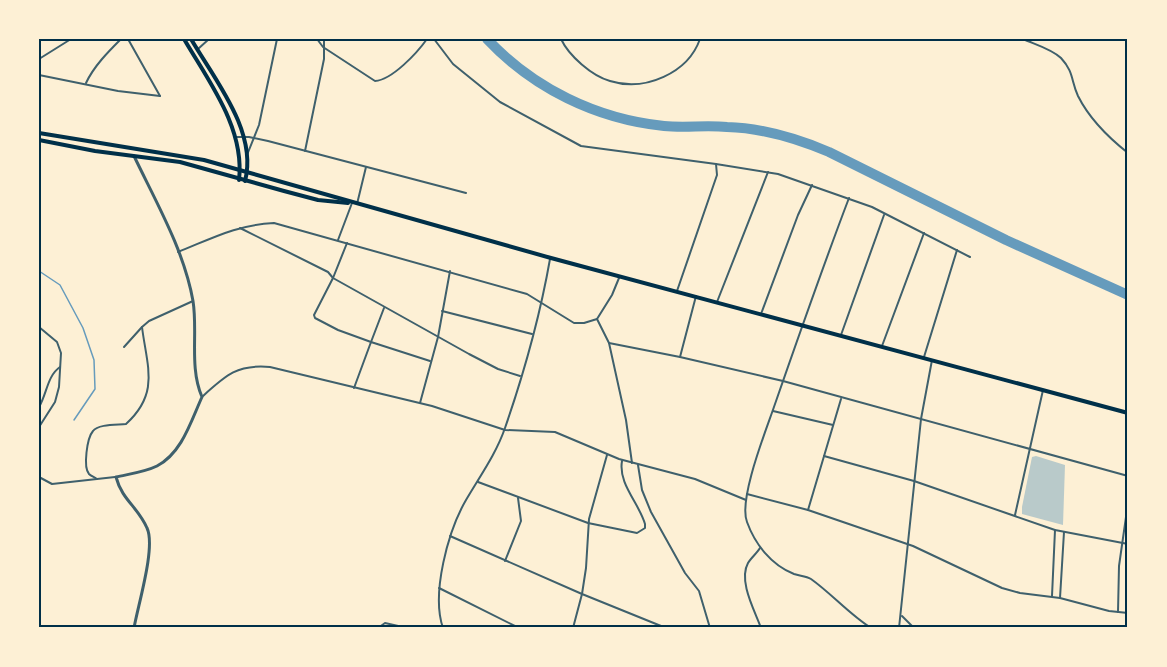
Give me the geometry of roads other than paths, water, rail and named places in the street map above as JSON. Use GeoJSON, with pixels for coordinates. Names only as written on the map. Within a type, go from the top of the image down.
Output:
{"type":"FeatureCollection","features":[{"type":"Feature","properties":{"kind":"main road"},"geometry":{"type":"LineString","coordinates":[[184,39],[232,123],[237,137],[239,180]]}},
{"type":"Feature","properties":{"kind":"main road"},"geometry":{"type":"LineString","coordinates":[[192,39],[240,124],[247,155],[245,182]]}},
{"type":"Feature","properties":{"kind":"main road"},"geometry":{"type":"LineString","coordinates":[[192,54],[198,50]]}},
{"type":"Feature","properties":{"kind":"main road"},"geometry":{"type":"LineString","coordinates":[[209,82],[214,78]]}},
{"type":"Feature","properties":{"kind":"main road"},"geometry":{"type":"LineString","coordinates":[[39,133],[204,160],[551,258],[1128,413]]}},
{"type":"Feature","properties":{"kind":"main road"},"geometry":{"type":"LineString","coordinates":[[39,140],[180,162],[245,182],[318,200],[341,204],[354,203]]}},
{"type":"Feature","properties":{"kind":"street"},"geometry":{"type":"LineString","coordinates":[[39,58],[71,39]]}},
{"type":"Feature","properties":{"kind":"street"},"geometry":{"type":"LineString","coordinates":[[86,84],[104,57],[121,39]]}},
{"type":"Feature","properties":{"kind":"street"},"geometry":{"type":"LineString","coordinates":[[39,75],[118,91],[160,96],[128,39]]}},
{"type":"Feature","properties":{"kind":"street"},"geometry":{"type":"LineString","coordinates":[[198,50],[209,39]]}},
{"type":"Feature","properties":{"kind":"street"},"geometry":{"type":"LineString","coordinates":[[247,155],[259,125],[277,39]]}},
{"type":"Feature","properties":{"kind":"street"},"geometry":{"type":"LineString","coordinates":[[317,39],[323,47],[375,81],[383,80],[416,54],[427,39]]}},
{"type":"Feature","properties":{"kind":"street"},"geometry":{"type":"LineString","coordinates":[[305,151],[324,60],[324,39]]}},
{"type":"Feature","properties":{"kind":"street"},"geometry":{"type":"LineString","coordinates":[[434,39],[453,63],[500,102],[581,146],[768,172],[849,198],[970,257]]}},
{"type":"Feature","properties":{"kind":"street"},"geometry":{"type":"LineString","coordinates":[[561,39],[577,60],[610,81],[647,83],[678,69],[698,46],[700,39]]}},
{"type":"Feature","properties":{"kind":"street"},"geometry":{"type":"LineString","coordinates":[[1023,39],[1059,56],[1072,73],[1078,96],[1089,113],[1111,140],[1128,153]]}},
{"type":"Feature","properties":{"kind":"street"},"geometry":{"type":"LineString","coordinates":[[237,137],[255,138],[466,193]]}},
{"type":"Feature","properties":{"kind":"street"},"geometry":{"type":"LineString","coordinates":[[134,156],[178,252],[193,301],[196,384],[202,397]]}},
{"type":"Feature","properties":{"kind":"street"},"geometry":{"type":"LineString","coordinates":[[677,291],[717,175],[716,164]]}},
{"type":"Feature","properties":{"kind":"street"},"geometry":{"type":"LineString","coordinates":[[338,240],[366,167]]}},
{"type":"Feature","properties":{"kind":"street"},"geometry":{"type":"LineString","coordinates":[[717,302],[768,172]]}},
{"type":"Feature","properties":{"kind":"street"},"geometry":{"type":"LineString","coordinates":[[760,314],[812,185]]}},
{"type":"Feature","properties":{"kind":"street"},"geometry":{"type":"LineString","coordinates":[[849,198],[801,325],[773,411],[747,494],[746,520],[760,548],[773,562],[793,573],[808,577],[871,628]]}},
{"type":"Feature","properties":{"kind":"street"},"geometry":{"type":"LineString","coordinates":[[841,335],[884,215]]}},
{"type":"Feature","properties":{"kind":"street"},"geometry":{"type":"LineString","coordinates":[[178,252],[240,227],[274,223],[527,294],[574,323],[584,323],[597,318],[612,295],[620,276]]}},
{"type":"Feature","properties":{"kind":"street"},"geometry":{"type":"LineString","coordinates":[[240,227],[328,272],[333,278],[384,308],[498,369],[520,376]]}},
{"type":"Feature","properties":{"kind":"street"},"geometry":{"type":"LineString","coordinates":[[882,346],[924,233]]}},
{"type":"Feature","properties":{"kind":"street"},"geometry":{"type":"LineString","coordinates":[[348,243],[314,315],[315,318],[338,330],[431,362]]}},
{"type":"Feature","properties":{"kind":"street"},"geometry":{"type":"LineString","coordinates":[[924,357],[957,250]]}},
{"type":"Feature","properties":{"kind":"street"},"geometry":{"type":"LineString","coordinates":[[443,628],[439,615],[439,588],[450,536],[465,501],[478,482],[505,430],[542,303],[551,258]]}},
{"type":"Feature","properties":{"kind":"street"},"geometry":{"type":"LineString","coordinates":[[420,403],[438,337],[450,271]]}},
{"type":"Feature","properties":{"kind":"street"},"geometry":{"type":"LineString","coordinates":[[680,357],[696,296]]}},
{"type":"Feature","properties":{"kind":"street"},"geometry":{"type":"LineString","coordinates":[[124,347],[149,321],[193,301]]}},
{"type":"Feature","properties":{"kind":"street"},"geometry":{"type":"LineString","coordinates":[[354,388],[384,308]]}},
{"type":"Feature","properties":{"kind":"street"},"geometry":{"type":"LineString","coordinates":[[442,310],[532,334]]}},
{"type":"Feature","properties":{"kind":"street"},"geometry":{"type":"LineString","coordinates":[[597,318],[609,344],[626,420],[632,463]]}},
{"type":"Feature","properties":{"kind":"street"},"geometry":{"type":"LineString","coordinates":[[39,327],[57,342],[61,353],[59,387],[55,402],[39,427]]}},
{"type":"Feature","properties":{"kind":"street"},"geometry":{"type":"LineString","coordinates":[[95,479],[86,467],[87,447],[93,431],[126,424],[142,404],[150,386],[142,327]]}},
{"type":"Feature","properties":{"kind":"street"},"geometry":{"type":"LineString","coordinates":[[609,344],[680,357],[783,381],[841,399],[1030,447],[1128,476]]}},
{"type":"Feature","properties":{"kind":"street"},"geometry":{"type":"LineString","coordinates":[[899,628],[921,419],[933,359]]}},
{"type":"Feature","properties":{"kind":"street"},"geometry":{"type":"LineString","coordinates":[[39,477],[52,484],[71,483],[116,477],[156,466],[177,449],[202,397],[224,377],[239,369],[254,366],[420,403],[483,421],[505,430],[555,432],[622,460],[695,479],[746,500]]}},
{"type":"Feature","properties":{"kind":"street"},"geometry":{"type":"LineString","coordinates":[[39,406],[45,398],[52,375],[60,367]]}},
{"type":"Feature","properties":{"kind":"street"},"geometry":{"type":"LineString","coordinates":[[1015,515],[1043,390]]}},
{"type":"Feature","properties":{"kind":"street"},"geometry":{"type":"LineString","coordinates":[[808,510],[841,399]]}},
{"type":"Feature","properties":{"kind":"street"},"geometry":{"type":"LineString","coordinates":[[773,411],[833,425]]}},
{"type":"Feature","properties":{"kind":"street"},"geometry":{"type":"LineString","coordinates":[[573,628],[586,568],[588,523],[607,454]]}},
{"type":"Feature","properties":{"kind":"street"},"geometry":{"type":"LineString","coordinates":[[825,456],[914,481],[1055,530],[1128,544]]}},
{"type":"Feature","properties":{"kind":"street"},"geometry":{"type":"LineString","coordinates":[[478,482],[588,523],[637,533],[645,528],[643,519],[626,487],[621,466],[622,460]]}},
{"type":"Feature","properties":{"kind":"street"},"geometry":{"type":"LineString","coordinates":[[638,465],[642,490],[651,512],[685,573],[699,591],[710,628]]}},
{"type":"Feature","properties":{"kind":"street"},"geometry":{"type":"LineString","coordinates":[[116,477],[119,490],[142,517],[149,531],[151,547],[134,628]]}},
{"type":"Feature","properties":{"kind":"street"},"geometry":{"type":"LineString","coordinates":[[747,494],[808,510],[908,545],[1002,588],[1020,593],[1052,596],[1128,614]]}},
{"type":"Feature","properties":{"kind":"street"},"geometry":{"type":"LineString","coordinates":[[505,561],[510,554],[521,521],[518,496]]}},
{"type":"Feature","properties":{"kind":"street"},"geometry":{"type":"LineString","coordinates":[[1118,612],[1119,566],[1128,503]]}},
{"type":"Feature","properties":{"kind":"street"},"geometry":{"type":"LineString","coordinates":[[1052,596],[1055,530]]}},
{"type":"Feature","properties":{"kind":"street"},"geometry":{"type":"LineString","coordinates":[[1060,598],[1064,531]]}},
{"type":"Feature","properties":{"kind":"street"},"geometry":{"type":"LineString","coordinates":[[450,536],[666,628]]}},
{"type":"Feature","properties":{"kind":"street"},"geometry":{"type":"LineString","coordinates":[[760,548],[748,563],[745,576],[760,628]]}},
{"type":"Feature","properties":{"kind":"street"},"geometry":{"type":"LineString","coordinates":[[439,588],[519,628]]}},
{"type":"Feature","properties":{"kind":"street"},"geometry":{"type":"LineString","coordinates":[[902,616],[914,628]]}},
{"type":"Feature","properties":{"kind":"street"},"geometry":{"type":"LineString","coordinates":[[378,628],[385,623],[407,628]]}},
{"type":"Feature","properties":{"kind":"waterway"},"geometry":{"type":"LineString","coordinates":[[487,39],[524,72],[545,86],[590,108],[614,116],[664,126],[719,126],[753,129],[804,142],[829,152],[1006,240],[1128,295]]}},
{"type":"Feature","properties":{"kind":"waterway"},"geometry":{"type":"LineString","coordinates":[[39,271],[60,285],[83,328],[94,360],[95,389],[74,420]]}}]}
